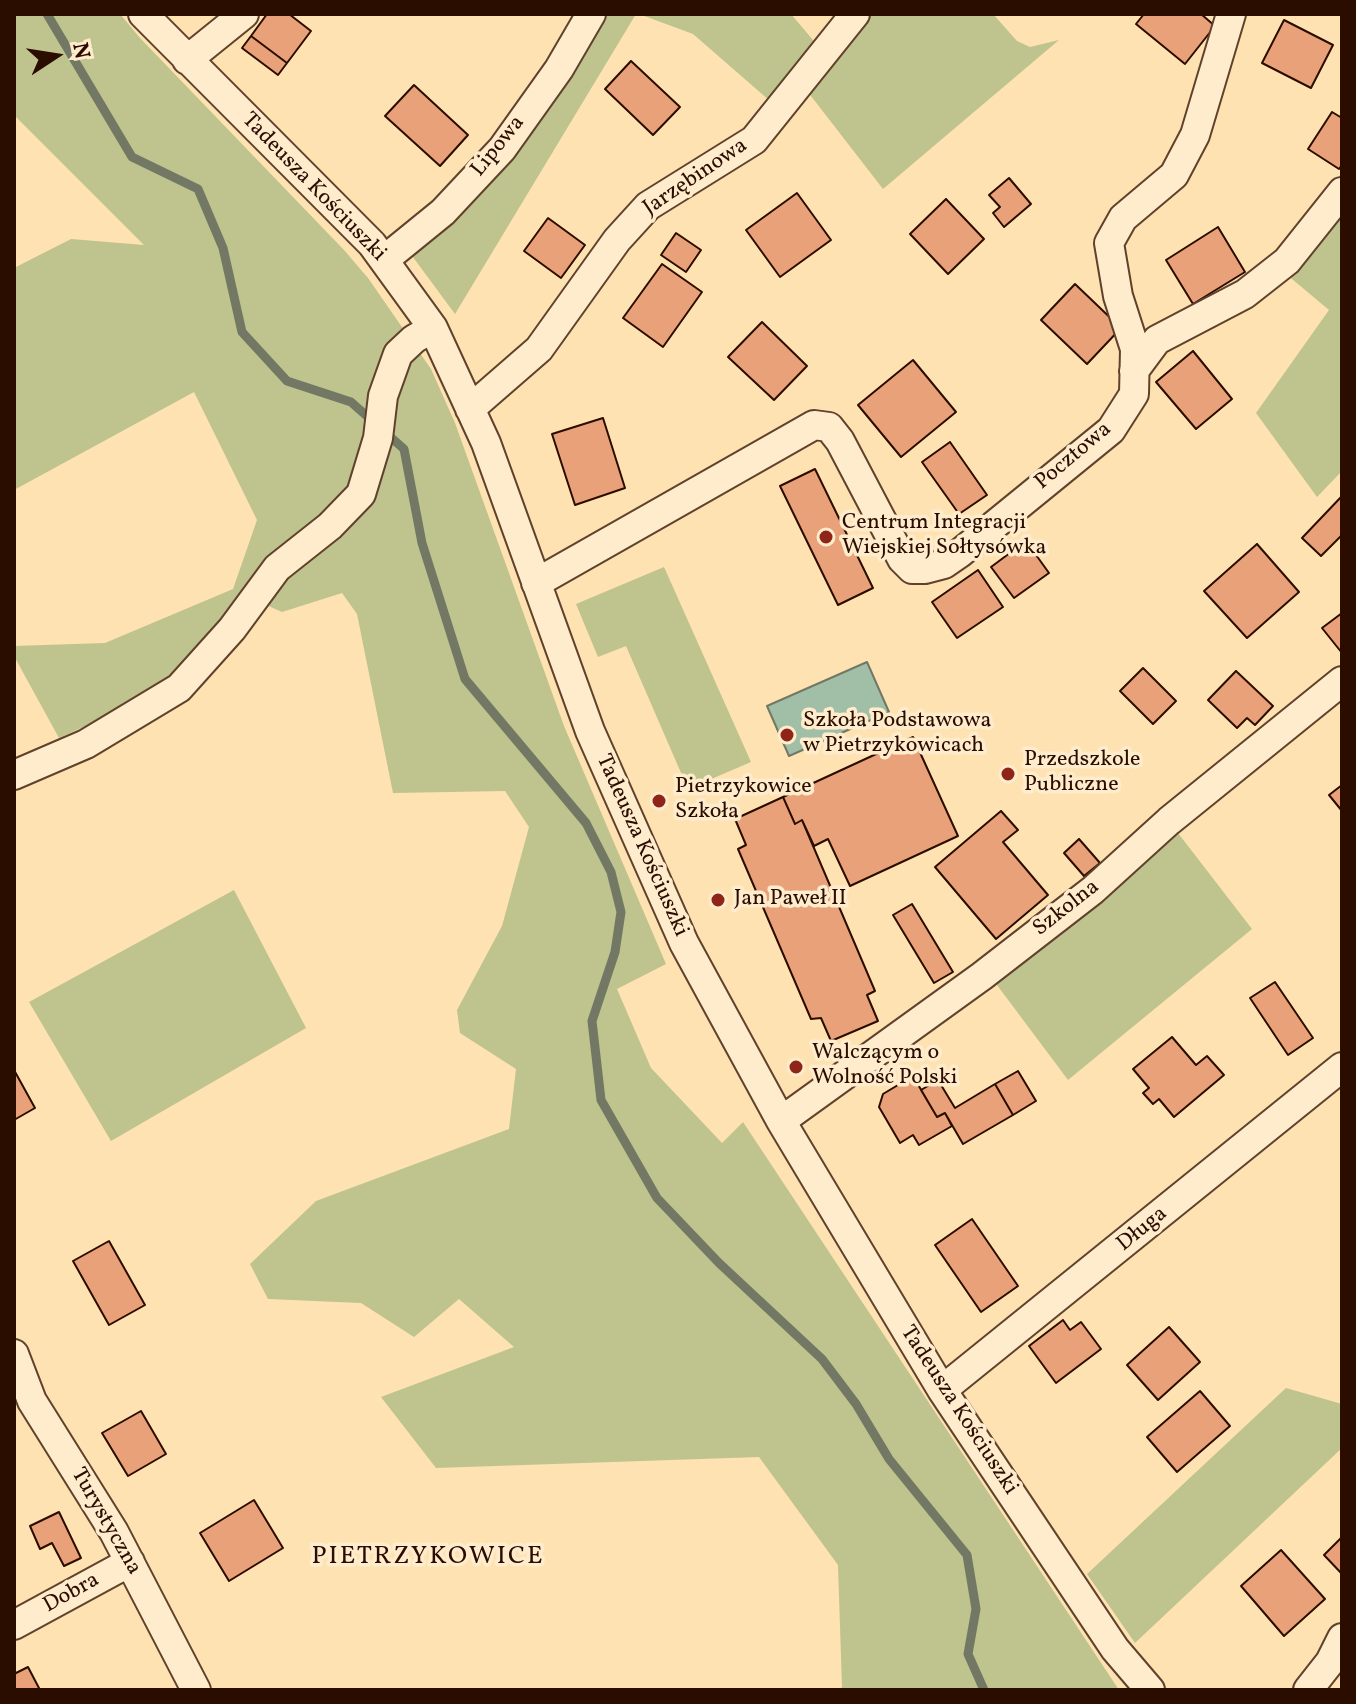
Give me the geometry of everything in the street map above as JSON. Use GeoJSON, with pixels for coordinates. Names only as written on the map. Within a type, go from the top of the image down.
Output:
{"type":"FeatureCollection","features":[{"type":"Feature","properties":{"kind":"street","name":"Tadeusza Kościuszki"},"geometry":{"type":"LineString","coordinates":[[143,14],[372,244],[433,328],[486,443],[590,731],[684,943],[781,1121],[942,1390],[1115,1649],[1150,1690]]}},
{"type":"Feature","properties":{"kind":"street"},"geometry":{"type":"LineString","coordinates":[[187,60],[244,14]]}},
{"type":"Feature","properties":{"kind":"street","name":"Lipowa"},"geometry":{"type":"LineString","coordinates":[[384,260],[443,212],[502,149],[559,69],[591,14]]}},
{"type":"Feature","properties":{"kind":"street","name":"Jarzębinowa"},"geometry":{"type":"LineString","coordinates":[[470,409],[539,349],[617,240],[648,206],[754,140],[855,14]]}},
{"type":"Feature","properties":{"kind":"street","name":"Pocztowa"},"geometry":{"type":"LineString","coordinates":[[536,583],[814,425],[829,427],[840,441],[902,559],[912,569],[944,564],[1111,430],[1134,394],[1135,349],[1118,296],[1109,243],[1123,218],[1174,175],[1181,162],[1195,135],[1231,14]]}},
{"type":"Feature","properties":{"kind":"street"},"geometry":{"type":"LineString","coordinates":[[1134,371],[1157,340],[1245,294],[1287,261],[1342,192]]}},
{"type":"Feature","properties":{"kind":"street"},"geometry":{"type":"LineString","coordinates":[[14,775],[86,744],[179,688],[232,629],[277,568],[330,526],[361,494],[378,438],[382,405],[398,354],[414,339],[433,328]]}},
{"type":"Feature","properties":{"kind":"street","name":"Szkolna"},"geometry":{"type":"LineString","coordinates":[[781,1121],[982,976],[1093,890],[1169,821],[1342,681]]}},
{"type":"Feature","properties":{"kind":"street","name":"Długa"},"geometry":{"type":"LineString","coordinates":[[942,1390],[1342,1067]]}},
{"type":"Feature","properties":{"kind":"street","name":"Turystyczna"},"geometry":{"type":"LineString","coordinates":[[14,1354],[32,1401],[114,1532],[196,1690]]}},
{"type":"Feature","properties":{"kind":"street","name":"Dobra"},"geometry":{"type":"LineString","coordinates":[[14,1625],[130,1562]]}},
{"type":"Feature","properties":{"kind":"street"},"geometry":{"type":"LineString","coordinates":[[1308,1690],[1330,1662],[1342,1638]]}},
{"type":"Feature","properties":{"kind":"shaded area"},"geometry":{"type":"Polygon","coordinates":[[[14,14],[120,14],[344,250],[368,278],[431,369],[455,423],[564,726],[666,964],[617,989],[651,1068],[722,1143],[743,1122],[1119,1690],[839,1690],[842,1687],[838,1565],[759,1457],[436,1468],[381,1397],[514,1347],[459,1299],[414,1337],[361,1303],[268,1299],[250,1264],[316,1201],[509,1129],[516,1069],[460,1033],[457,1010],[502,926],[529,827],[505,791],[393,793],[357,614],[342,593],[282,612],[246,596],[178,672],[133,704],[59,738],[14,656],[14,646],[105,643],[233,589],[257,520],[194,392],[14,490],[14,268],[71,239],[144,245],[14,115],[14,14]]]}},
{"type":"Feature","properties":{"kind":"shaded area"},"geometry":{"type":"Polygon","coordinates":[[[597,14],[636,14],[455,314],[407,249],[597,14]]]}},
{"type":"Feature","properties":{"kind":"shaded area"},"geometry":{"type":"Polygon","coordinates":[[[639,14],[791,14],[818,46],[770,101],[693,34],[639,14]]]}},
{"type":"Feature","properties":{"kind":"shaded area"},"geometry":{"type":"Polygon","coordinates":[[[869,14],[993,14],[1017,41],[1030,47],[1059,40],[883,189],[804,87],[857,23],[869,14]]]}},
{"type":"Feature","properties":{"kind":"shaded area"},"geometry":{"type":"Polygon","coordinates":[[[1342,203],[1342,471],[1317,497],[1256,413],[1329,310],[1286,274],[1342,203]]]}},
{"type":"Feature","properties":{"kind":"shaded area"},"geometry":{"type":"Polygon","coordinates":[[[664,567],[751,762],[688,789],[626,646],[598,657],[576,604],[664,567]]]}},
{"type":"Feature","properties":{"kind":"shaded area"},"geometry":{"type":"Polygon","coordinates":[[[867,662],[889,712],[789,756],[767,706],[867,662]]]}},
{"type":"Feature","properties":{"kind":"shaded area"},"geometry":{"type":"Polygon","coordinates":[[[1178,833],[1252,929],[1068,1080],[994,981],[1178,833]]]}},
{"type":"Feature","properties":{"kind":"shaded area"},"geometry":{"type":"Polygon","coordinates":[[[234,890],[306,1028],[111,1141],[29,1002],[234,890]]]}},
{"type":"Feature","properties":{"kind":"shaded area"},"geometry":{"type":"Polygon","coordinates":[[[1286,1388],[1342,1404],[1342,1448],[1135,1643],[1087,1574],[1286,1388]]]}},
{"type":"Feature","properties":{"kind":"building"},"geometry":{"type":"Polygon","coordinates":[[[267,14],[289,14],[311,31],[287,63],[251,36],[267,14]]]}},
{"type":"Feature","properties":{"kind":"building"},"geometry":{"type":"Polygon","coordinates":[[[1144,14],[1201,14],[1215,26],[1185,64],[1136,24],[1144,14]]]}},
{"type":"Feature","properties":{"kind":"building"},"geometry":{"type":"Polygon","coordinates":[[[1284,20],[1333,45],[1311,88],[1262,63],[1284,20]]]}},
{"type":"Feature","properties":{"kind":"building"},"geometry":{"type":"Polygon","coordinates":[[[251,36],[287,63],[278,75],[242,48],[251,36]]]}},
{"type":"Feature","properties":{"kind":"building"},"geometry":{"type":"Polygon","coordinates":[[[631,61],[680,107],[653,135],[605,89],[631,61]]]}},
{"type":"Feature","properties":{"kind":"building"},"geometry":{"type":"Polygon","coordinates":[[[414,85],[468,135],[440,166],[385,116],[414,85]]]}},
{"type":"Feature","properties":{"kind":"building"},"geometry":{"type":"Polygon","coordinates":[[[1332,112],[1342,118],[1342,165],[1339,169],[1308,149],[1332,112]]]}},
{"type":"Feature","properties":{"kind":"building"},"geometry":{"type":"Polygon","coordinates":[[[1009,178],[1031,204],[1004,227],[993,213],[1000,207],[989,195],[1009,178]]]}},
{"type":"Feature","properties":{"kind":"building"},"geometry":{"type":"Polygon","coordinates":[[[797,193],[831,240],[780,277],[746,230],[797,193]]]}},
{"type":"Feature","properties":{"kind":"building"},"geometry":{"type":"Polygon","coordinates":[[[946,199],[984,239],[948,274],[910,234],[946,199]]]}},
{"type":"Feature","properties":{"kind":"building"},"geometry":{"type":"Polygon","coordinates":[[[548,218],[585,245],[561,278],[524,251],[548,218]]]}},
{"type":"Feature","properties":{"kind":"building"},"geometry":{"type":"Polygon","coordinates":[[[1218,227],[1245,272],[1193,304],[1166,260],[1218,227]]]}},
{"type":"Feature","properties":{"kind":"building"},"geometry":{"type":"Polygon","coordinates":[[[676,233],[701,250],[686,272],[661,255],[676,233]]]}},
{"type":"Feature","properties":{"kind":"building"},"geometry":{"type":"Polygon","coordinates":[[[662,264],[702,292],[663,347],[623,318],[662,264]]]}},
{"type":"Feature","properties":{"kind":"building"},"geometry":{"type":"Polygon","coordinates":[[[1075,284],[1121,328],[1087,364],[1041,320],[1075,284]]]}},
{"type":"Feature","properties":{"kind":"building"},"geometry":{"type":"Polygon","coordinates":[[[762,322],[807,366],[774,400],[728,357],[762,322]]]}},
{"type":"Feature","properties":{"kind":"building"},"geometry":{"type":"Polygon","coordinates":[[[1193,351],[1232,399],[1196,429],[1156,382],[1193,351]]]}},
{"type":"Feature","properties":{"kind":"building"},"geometry":{"type":"Polygon","coordinates":[[[913,360],[956,412],[901,457],[858,405],[913,360]]]}},
{"type":"Feature","properties":{"kind":"building"},"geometry":{"type":"Polygon","coordinates":[[[603,418],[625,488],[575,505],[552,434],[603,418]]]}},
{"type":"Feature","properties":{"kind":"building"},"geometry":{"type":"Polygon","coordinates":[[[950,442],[987,495],[959,514],[922,462],[950,442]]]}},
{"type":"Feature","properties":{"kind":"building","name":"Centrum Integracji Wiejskiej Sołtysówka"},"geometry":{"type":"Polygon","coordinates":[[[815,469],[873,588],[838,605],[780,486],[815,469]]]}},
{"type":"Feature","properties":{"kind":"building"},"geometry":{"type":"Polygon","coordinates":[[[1342,496],[1342,535],[1321,556],[1302,538],[1342,496]]]}},
{"type":"Feature","properties":{"kind":"building"},"geometry":{"type":"Polygon","coordinates":[[[1026,541],[1049,573],[1014,598],[991,567],[1026,541]]]}},
{"type":"Feature","properties":{"kind":"building"},"geometry":{"type":"Polygon","coordinates":[[[1257,544],[1299,592],[1247,638],[1204,591],[1257,544]]]}},
{"type":"Feature","properties":{"kind":"building"},"geometry":{"type":"Polygon","coordinates":[[[978,570],[1003,607],[957,638],[932,602],[978,570]]]}},
{"type":"Feature","properties":{"kind":"building"},"geometry":{"type":"Polygon","coordinates":[[[1342,613],[1342,653],[1322,628],[1342,613]]]}},
{"type":"Feature","properties":{"kind":"building"},"geometry":{"type":"Polygon","coordinates":[[[1143,668],[1176,701],[1153,724],[1120,691],[1143,668]]]}},
{"type":"Feature","properties":{"kind":"building"},"geometry":{"type":"Polygon","coordinates":[[[1236,671],[1273,706],[1255,725],[1247,718],[1237,728],[1208,700],[1236,671]]]}},
{"type":"Feature","properties":{"kind":"building"},"geometry":{"type":"Polygon","coordinates":[[[913,737],[958,836],[850,886],[828,839],[814,846],[802,820],[795,824],[783,797],[913,737]]]}},
{"type":"Feature","properties":{"kind":"building"},"geometry":{"type":"Polygon","coordinates":[[[1342,785],[1342,811],[1329,795],[1342,785]]]}},
{"type":"Feature","properties":{"kind":"building"},"geometry":{"type":"Polygon","coordinates":[[[783,797],[795,824],[802,820],[875,991],[867,995],[878,1021],[831,1041],[821,1018],[811,1019],[738,849],[746,845],[735,819],[783,797]]]}},
{"type":"Feature","properties":{"kind":"building"},"geometry":{"type":"Polygon","coordinates":[[[1001,811],[1018,830],[1003,842],[1048,895],[996,939],[935,867],[1001,811]]]}},
{"type":"Feature","properties":{"kind":"building"},"geometry":{"type":"Polygon","coordinates":[[[1079,839],[1100,863],[1084,876],[1064,853],[1079,839]]]}},
{"type":"Feature","properties":{"kind":"building"},"geometry":{"type":"Polygon","coordinates":[[[912,904],[953,972],[934,983],[893,915],[912,904]]]}},
{"type":"Feature","properties":{"kind":"building"},"geometry":{"type":"Polygon","coordinates":[[[1275,982],[1313,1038],[1288,1055],[1250,998],[1275,982]]]}},
{"type":"Feature","properties":{"kind":"building"},"geometry":{"type":"Polygon","coordinates":[[[1172,1037],[1196,1065],[1207,1056],[1224,1075],[1174,1117],[1159,1099],[1153,1104],[1143,1093],[1149,1088],[1133,1069],[1172,1037]]]}},
{"type":"Feature","properties":{"kind":"building"},"geometry":{"type":"Polygon","coordinates":[[[14,1070],[35,1108],[14,1120],[14,1070]]]}},
{"type":"Feature","properties":{"kind":"building"},"geometry":{"type":"Polygon","coordinates":[[[1018,1071],[1036,1101],[1013,1115],[995,1084],[1018,1071]]]}},
{"type":"Feature","properties":{"kind":"building"},"geometry":{"type":"Polygon","coordinates":[[[913,1076],[937,1117],[945,1113],[952,1126],[919,1145],[913,1135],[900,1143],[879,1107],[883,1094],[913,1076]]]}},
{"type":"Feature","properties":{"kind":"building"},"geometry":{"type":"Polygon","coordinates":[[[938,1080],[955,1108],[995,1084],[1013,1115],[963,1144],[945,1113],[937,1117],[921,1090],[938,1080]]]}},
{"type":"Feature","properties":{"kind":"building"},"geometry":{"type":"Polygon","coordinates":[[[972,1219],[1018,1286],[981,1312],[935,1245],[972,1219]]]}},
{"type":"Feature","properties":{"kind":"building"},"geometry":{"type":"Polygon","coordinates":[[[109,1241],[145,1305],[109,1325],[73,1261],[109,1241]]]}},
{"type":"Feature","properties":{"kind":"building"},"geometry":{"type":"Polygon","coordinates":[[[1063,1320],[1070,1330],[1081,1322],[1101,1349],[1056,1383],[1029,1346],[1063,1320]]]}},
{"type":"Feature","properties":{"kind":"building"},"geometry":{"type":"Polygon","coordinates":[[[1169,1327],[1200,1362],[1158,1400],[1127,1365],[1169,1327]]]}},
{"type":"Feature","properties":{"kind":"building"},"geometry":{"type":"Polygon","coordinates":[[[1200,1391],[1230,1426],[1177,1472],[1147,1437],[1200,1391]]]}},
{"type":"Feature","properties":{"kind":"building"},"geometry":{"type":"Polygon","coordinates":[[[141,1411],[166,1454],[128,1476],[102,1433],[141,1411]]]}},
{"type":"Feature","properties":{"kind":"building"},"geometry":{"type":"Polygon","coordinates":[[[254,1500],[283,1548],[229,1581],[200,1533],[254,1500]]]}},
{"type":"Feature","properties":{"kind":"building"},"geometry":{"type":"Polygon","coordinates":[[[59,1512],[81,1558],[64,1566],[52,1543],[40,1549],[30,1526],[59,1512]]]}},
{"type":"Feature","properties":{"kind":"building"},"geometry":{"type":"Polygon","coordinates":[[[1342,1537],[1342,1574],[1324,1555],[1342,1537]]]}},
{"type":"Feature","properties":{"kind":"building"},"geometry":{"type":"Polygon","coordinates":[[[1281,1550],[1325,1599],[1284,1636],[1241,1586],[1281,1550]]]}},
{"type":"Feature","properties":{"kind":"building"},"geometry":{"type":"Polygon","coordinates":[[[28,1667],[40,1690],[14,1690],[14,1674],[28,1667]]]}},
{"type":"Feature","properties":{"kind":"waterway"},"geometry":{"type":"LineString","coordinates":[[47,14],[132,157],[198,189],[223,248],[242,332],[287,381],[351,402],[404,449],[422,543],[465,679],[586,823],[611,872],[621,912],[615,952],[592,1021],[601,1100],[657,1198],[719,1263],[822,1359],[856,1404],[889,1459],[967,1555],[976,1609],[968,1654],[984,1690]]}},
{"type":"Feature","properties":{"kind":"place","name":"Centrum Integracji Wiejskiej Sołtysówka"},"geometry":{"type":"Point","coordinates":[826,537]}},
{"type":"Feature","properties":{"kind":"place","name":"Szkoła Podstawowa w Pietrzykowicach"},"geometry":{"type":"Point","coordinates":[787,735]}},
{"type":"Feature","properties":{"kind":"place","name":"Przedszkole Publiczne"},"geometry":{"type":"Point","coordinates":[1008,774]}},
{"type":"Feature","properties":{"kind":"place","name":"Pietrzykowice Szkoła"},"geometry":{"type":"Point","coordinates":[659,801]}},
{"type":"Feature","properties":{"kind":"place","name":"Jan Paweł II"},"geometry":{"type":"Point","coordinates":[718,900]}},
{"type":"Feature","properties":{"kind":"place","name":"Walczącym o Wolność Polski"},"geometry":{"type":"Point","coordinates":[796,1067]}},
{"type":"Feature","properties":{"kind":"district","name":"PIETRZYKOWICE"},"geometry":{"type":"Point","coordinates":[428,1558]}}]}
